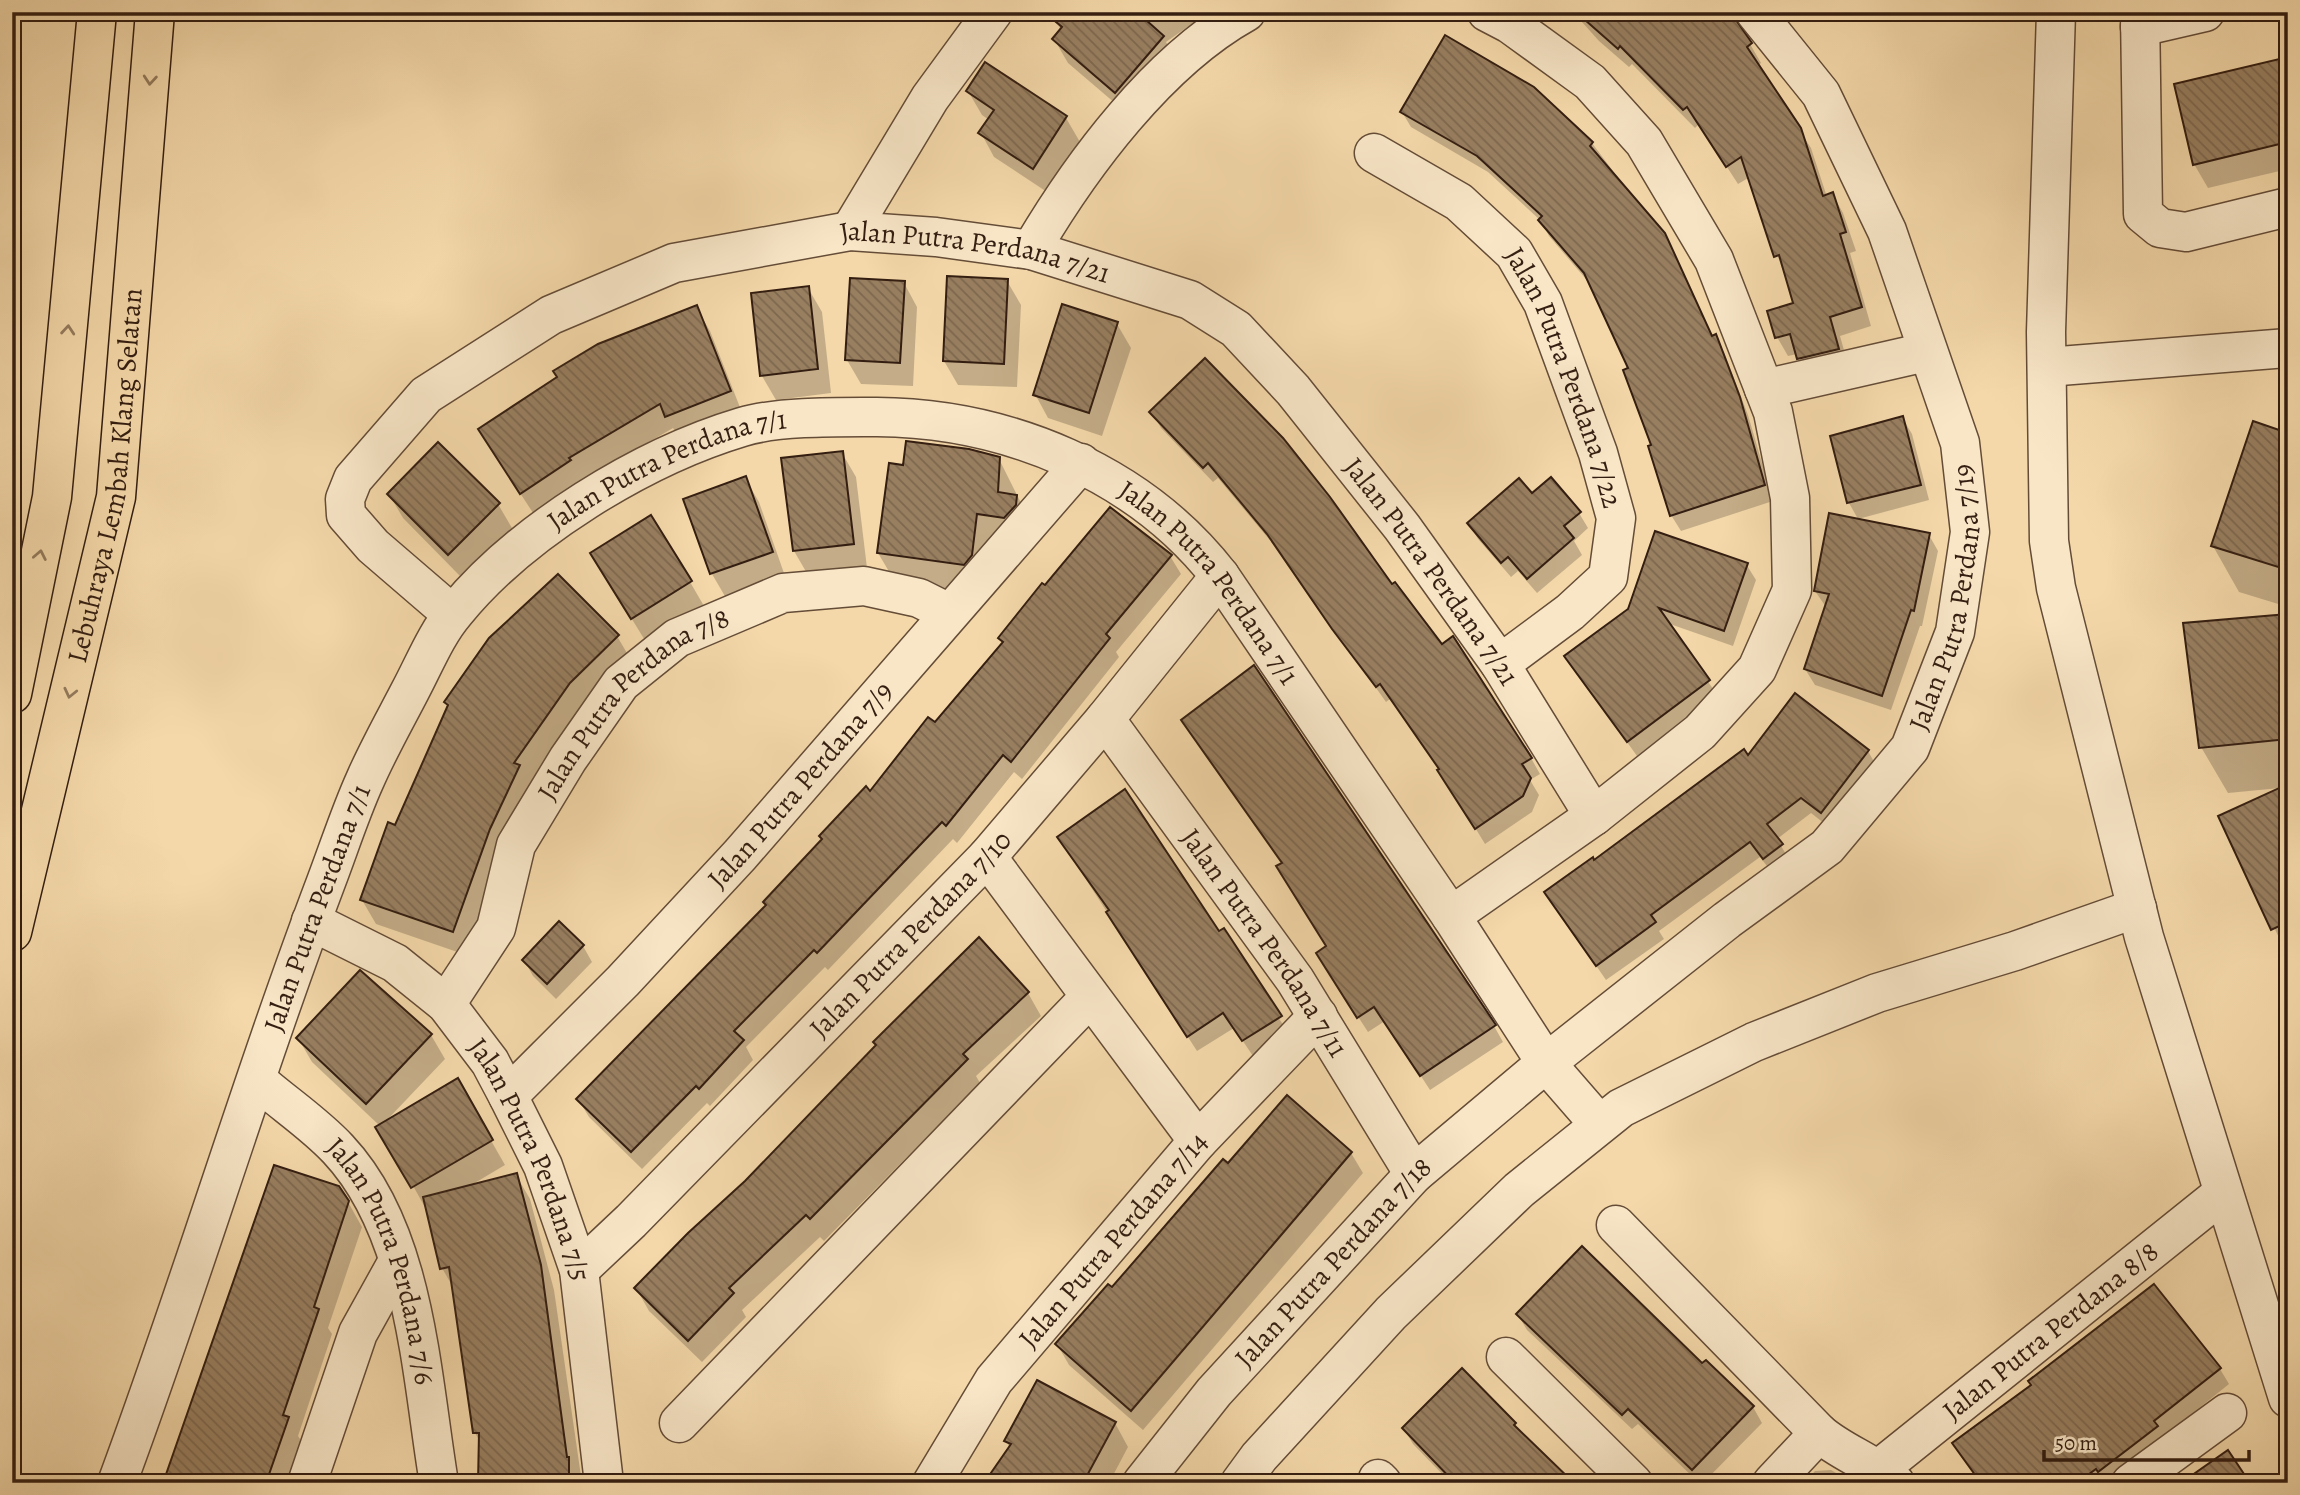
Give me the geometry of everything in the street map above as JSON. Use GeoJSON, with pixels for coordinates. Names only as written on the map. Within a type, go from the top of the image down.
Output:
{"type":"FeatureCollection","features":[{"type":"Feature","properties":{"kind":"highway","name":"Lebuhraya Lembah Klang Selatan"},"geometry":{"type":"LineString","coordinates":[[12,694],[52,497],[97,12]]}},
{"type":"Feature","properties":{"kind":"highway","name":"Lebuhraya Lembah Klang Selatan"},"geometry":{"type":"LineString","coordinates":[[12,932],[116,497],[155,12]]}},
{"type":"Feature","properties":{"kind":"street"},"geometry":{"type":"LineString","coordinates":[[850,230],[930,98],[993,12]]}},
{"type":"Feature","properties":{"kind":"street"},"geometry":{"type":"LineString","coordinates":[[1031,250],[1060,201],[1127,117],[1182,58],[1246,12]]}},
{"type":"Feature","properties":{"kind":"street"},"geometry":{"type":"LineString","coordinates":[[1451,916],[1594,816],[1700,732],[1757,669],[1792,590],[1790,498],[1773,412],[1714,260],[1644,142],[1590,82],[1510,24],[1488,12]]}},
{"type":"Feature","properties":{"kind":"street","name":"Jalan Putra Perdana 7/19"},"geometry":{"type":"LineString","coordinates":[[1546,1063],[1727,919],[1827,847],[1910,748],[1955,632],[1970,532],[1960,443],[1926,352],[1887,231],[1821,94],[1755,12]]}},
{"type":"Feature","properties":{"kind":"street"},"geometry":{"type":"LineString","coordinates":[[2056,12],[2047,368],[2049,541],[2056,588],[2137,908],[2288,1398]]}},
{"type":"Feature","properties":{"kind":"street"},"geometry":{"type":"LineString","coordinates":[[2205,12],[2140,20],[2143,214],[2160,228],[2186,232],[2288,207]]}},
{"type":"Feature","properties":{"kind":"street","name":"Jalan Putra Perdana 7/22"},"geometry":{"type":"LineString","coordinates":[[1374,153],[1459,202],[1514,253],[1542,303],[1598,453],[1616,518],[1608,577],[1570,612],[1500,664]]}},
{"type":"Feature","properties":{"kind":"street","name":"Jalan Putra Perdana 7/21"},"geometry":{"type":"LineString","coordinates":[[452,614],[373,546],[346,515],[345,499],[353,479],[426,395],[551,315],[674,263],[850,230],[936,237],[1031,250],[1190,300],[1236,329],[1293,390],[1394,516],[1500,664],[1594,816]]}},
{"type":"Feature","properties":{"kind":"street"},"geometry":{"type":"LineString","coordinates":[[2047,368],[2288,348]]}},
{"type":"Feature","properties":{"kind":"street"},"geometry":{"type":"LineString","coordinates":[[1764,389],[1926,352]]}},
{"type":"Feature","properties":{"kind":"street","name":"Jalan Putra Perdana 7/1"},"geometry":{"type":"LineString","coordinates":[[117,1483],[312,921],[365,780],[452,614],[480,585],[552,523],[644,465],[746,425],[836,417],[929,418],[1035,444],[1081,463],[1163,516],[1199,550],[1220,576],[1451,916],[1546,1063],[1599,1124]]}},
{"type":"Feature","properties":{"kind":"street","name":"Jalan Putra Perdana 7/9"},"geometry":{"type":"LineString","coordinates":[[508,1096],[623,981],[740,855],[1081,463]]}},
{"type":"Feature","properties":{"kind":"street","name":"Jalan Putra Perdana 7/10"},"geometry":{"type":"LineString","coordinates":[[579,1269],[631,1221],[987,857],[1105,719],[1220,576]]}},
{"type":"Feature","properties":{"kind":"street","name":"Jalan Putra Perdana 7/8"},"geometry":{"type":"LineString","coordinates":[[446,1004],[496,928],[516,845],[568,759],[621,683],[677,638],[783,593],[864,586],[919,598],[949,613]]}},
{"type":"Feature","properties":{"kind":"street","name":"Jalan Putra Perdana 7/11"},"geometry":{"type":"LineString","coordinates":[[1105,719],[1188,830],[1318,1016],[1413,1174]]}},
{"type":"Feature","properties":{"kind":"street"},"geometry":{"type":"LineString","coordinates":[[987,857],[1198,1141]]}},
{"type":"Feature","properties":{"kind":"street"},"geometry":{"type":"LineString","coordinates":[[1240,1483],[1259,1457],[1391,1313],[1519,1190],[1621,1108],[1754,1042],[1877,993],[2015,951],[2137,908]]}},
{"type":"Feature","properties":{"kind":"street","name":"Jalan Putra Perdana 7/5"},"geometry":{"type":"LineString","coordinates":[[312,921],[395,963],[446,1004],[490,1062],[508,1096],[543,1166],[579,1269],[604,1483]]}},
{"type":"Feature","properties":{"kind":"street"},"geometry":{"type":"LineString","coordinates":[[678,1423],[1090,997]]}},
{"type":"Feature","properties":{"kind":"street","name":"Jalan Putra Perdana 7/14"},"geometry":{"type":"LineString","coordinates":[[932,1483],[994,1380],[1198,1141],[1318,1016]]}},
{"type":"Feature","properties":{"kind":"street","name":"Jalan Putra Perdana 7/18"},"geometry":{"type":"LineString","coordinates":[[1142,1483],[1214,1392],[1413,1174],[1546,1063]]}},
{"type":"Feature","properties":{"kind":"street","name":"Jalan Putra Perdana 7/6"},"geometry":{"type":"LineString","coordinates":[[257,1080],[339,1150],[382,1211],[411,1312],[439,1483]]}},
{"type":"Feature","properties":{"kind":"street","name":"Jalan Putra Perdana 8/8"},"geometry":{"type":"LineString","coordinates":[[1887,1476],[2223,1193]]}},
{"type":"Feature","properties":{"kind":"street"},"geometry":{"type":"LineString","coordinates":[[1616,1225],[1819,1433],[1832,1444],[1887,1476]]}},
{"type":"Feature","properties":{"kind":"street"},"geometry":{"type":"LineString","coordinates":[[307,1483],[358,1333],[398,1261]]}},
{"type":"Feature","properties":{"kind":"street"},"geometry":{"type":"LineString","coordinates":[[1506,1357],[1633,1483]]}},
{"type":"Feature","properties":{"kind":"street"},"geometry":{"type":"LineString","coordinates":[[2131,1483],[2227,1413]]}},
{"type":"Feature","properties":{"kind":"street"},"geometry":{"type":"LineString","coordinates":[[1772,1483],[1819,1433]]}},
{"type":"Feature","properties":{"kind":"building"},"geometry":{"type":"Polygon","coordinates":[[[1044,12],[1137,12],[1164,36],[1115,93],[1052,39],[1062,27],[1044,12]]]}},
{"type":"Feature","properties":{"kind":"building"},"geometry":{"type":"Polygon","coordinates":[[[1576,12],[1729,12],[1734,17],[1752,43],[1747,47],[1801,128],[1823,196],[1833,192],[1846,232],[1840,234],[1862,307],[1830,317],[1839,349],[1797,359],[1790,334],[1775,338],[1767,311],[1793,303],[1779,255],[1774,257],[1741,157],[1726,167],[1687,107],[1683,110],[1620,46],[1618,49],[1576,12]]]}},
{"type":"Feature","properties":{"kind":"building"},"geometry":{"type":"Polygon","coordinates":[[[1445,35],[1534,87],[1593,142],[1590,146],[1665,233],[1712,336],[1716,334],[1740,397],[1765,485],[1670,516],[1648,446],[1651,445],[1623,370],[1628,368],[1584,273],[1538,220],[1542,216],[1477,156],[1400,112],[1445,35]]]}},
{"type":"Feature","properties":{"kind":"building"},"geometry":{"type":"Polygon","coordinates":[[[2288,57],[2288,142],[2193,165],[2174,84],[2288,57]]]}},
{"type":"Feature","properties":{"kind":"building"},"geometry":{"type":"Polygon","coordinates":[[[985,62],[1067,116],[1033,169],[978,133],[994,110],[966,91],[985,62]]]}},
{"type":"Feature","properties":{"kind":"building"},"geometry":{"type":"Polygon","coordinates":[[[947,276],[1008,279],[1004,364],[943,361],[947,276]]]}},
{"type":"Feature","properties":{"kind":"building"},"geometry":{"type":"Polygon","coordinates":[[[850,278],[905,281],[900,363],[845,360],[850,278]]]}},
{"type":"Feature","properties":{"kind":"building"},"geometry":{"type":"Polygon","coordinates":[[[809,286],[818,369],[760,376],[751,293],[809,286]]]}},
{"type":"Feature","properties":{"kind":"building"},"geometry":{"type":"Polygon","coordinates":[[[1062,304],[1118,322],[1089,413],[1033,395],[1062,304]]]}},
{"type":"Feature","properties":{"kind":"building"},"geometry":{"type":"Polygon","coordinates":[[[697,305],[731,391],[665,417],[660,404],[569,458],[571,460],[520,494],[478,429],[557,377],[553,371],[598,344],[697,305]]]}},
{"type":"Feature","properties":{"kind":"building"},"geometry":{"type":"Polygon","coordinates":[[[1205,358],[1283,438],[1330,497],[1392,584],[1395,582],[1442,644],[1453,636],[1532,758],[1522,764],[1531,778],[1523,796],[1475,829],[1437,770],[1439,769],[1380,684],[1376,687],[1332,629],[1267,534],[1208,463],[1203,468],[1149,412],[1205,358]]]}},
{"type":"Feature","properties":{"kind":"building"},"geometry":{"type":"Polygon","coordinates":[[[1903,416],[1921,485],[1847,503],[1830,436],[1903,416]]]}},
{"type":"Feature","properties":{"kind":"building"},"geometry":{"type":"Polygon","coordinates":[[[2253,421],[2288,433],[2288,570],[2211,546],[2253,421]]]}},
{"type":"Feature","properties":{"kind":"building"},"geometry":{"type":"Polygon","coordinates":[[[906,441],[969,449],[1000,457],[998,492],[1017,495],[1016,505],[1004,518],[977,514],[972,555],[964,565],[877,553],[889,463],[903,465],[906,441]]]}},
{"type":"Feature","properties":{"kind":"building"},"geometry":{"type":"Polygon","coordinates":[[[438,442],[500,503],[448,555],[387,494],[438,442]]]}},
{"type":"Feature","properties":{"kind":"building"},"geometry":{"type":"Polygon","coordinates":[[[843,451],[854,544],[793,551],[781,458],[843,451]]]}},
{"type":"Feature","properties":{"kind":"building"},"geometry":{"type":"Polygon","coordinates":[[[746,476],[773,552],[710,574],[683,499],[746,476]]]}},
{"type":"Feature","properties":{"kind":"building"},"geometry":{"type":"Polygon","coordinates":[[[1551,477],[1581,512],[1564,526],[1574,538],[1527,579],[1508,557],[1501,563],[1467,523],[1519,478],[1532,493],[1551,477]]]}},
{"type":"Feature","properties":{"kind":"building"},"geometry":{"type":"Polygon","coordinates":[[[1110,507],[1172,555],[1106,634],[1110,638],[1011,762],[1003,755],[946,826],[942,822],[817,953],[814,950],[734,1031],[744,1040],[699,1089],[696,1086],[631,1152],[576,1099],[766,905],[763,902],[822,839],[819,836],[866,786],[870,791],[928,717],[935,722],[1003,642],[998,638],[1042,583],[1045,585],[1110,507]]]}},
{"type":"Feature","properties":{"kind":"building"},"geometry":{"type":"Polygon","coordinates":[[[1829,513],[1930,533],[1914,611],[1911,610],[1882,696],[1804,669],[1829,594],[1814,591],[1829,513]]]}},
{"type":"Feature","properties":{"kind":"building"},"geometry":{"type":"Polygon","coordinates":[[[651,515],[692,581],[631,619],[590,553],[651,515]]]}},
{"type":"Feature","properties":{"kind":"building"},"geometry":{"type":"Polygon","coordinates":[[[1655,531],[1748,563],[1724,631],[1659,608],[1710,680],[1627,742],[1564,656],[1628,609],[1655,531]]]}},
{"type":"Feature","properties":{"kind":"building"},"geometry":{"type":"Polygon","coordinates":[[[558,574],[619,635],[570,683],[514,763],[520,765],[490,829],[453,932],[360,900],[388,822],[395,825],[448,705],[444,702],[489,638],[558,574]]]}},
{"type":"Feature","properties":{"kind":"building"},"geometry":{"type":"Polygon","coordinates":[[[2288,614],[2288,739],[2199,748],[2183,623],[2288,614]]]}},
{"type":"Feature","properties":{"kind":"building"},"geometry":{"type":"Polygon","coordinates":[[[1254,665],[1496,1025],[1420,1076],[1374,1007],[1357,1018],[1316,953],[1326,946],[1276,866],[1282,863],[1181,720],[1254,665]]]}},
{"type":"Feature","properties":{"kind":"building"},"geometry":{"type":"Polygon","coordinates":[[[1795,693],[1869,750],[1821,813],[1801,798],[1767,824],[1783,844],[1763,859],[1750,842],[1651,915],[1656,922],[1596,966],[1544,892],[1593,857],[1594,860],[1744,749],[1748,755],[1795,693]]]}},
{"type":"Feature","properties":{"kind":"building"},"geometry":{"type":"Polygon","coordinates":[[[2288,784],[2288,922],[2271,930],[2218,816],[2288,784]]]}},
{"type":"Feature","properties":{"kind":"building"},"geometry":{"type":"Polygon","coordinates":[[[1125,789],[1219,931],[1224,928],[1282,1016],[1242,1041],[1223,1013],[1187,1037],[1106,912],[1109,910],[1057,837],[1125,789]]]}},
{"type":"Feature","properties":{"kind":"building"},"geometry":{"type":"Polygon","coordinates":[[[559,921],[584,945],[547,984],[522,960],[559,921]]]}},
{"type":"Feature","properties":{"kind":"building"},"geometry":{"type":"Polygon","coordinates":[[[979,937],[1029,992],[963,1054],[968,1059],[810,1219],[806,1215],[729,1288],[734,1293],[688,1341],[634,1288],[688,1233],[745,1181],[876,1045],[873,1042],[979,937]]]}},
{"type":"Feature","properties":{"kind":"building"},"geometry":{"type":"Polygon","coordinates":[[[360,970],[432,1034],[366,1104],[296,1038],[360,970]]]}},
{"type":"Feature","properties":{"kind":"building"},"geometry":{"type":"Polygon","coordinates":[[[458,1078],[493,1140],[411,1188],[375,1127],[458,1078]]]}},
{"type":"Feature","properties":{"kind":"building"},"geometry":{"type":"Polygon","coordinates":[[[1287,1095],[1352,1152],[1131,1411],[1055,1344],[1108,1284],[1112,1287],[1223,1159],[1228,1163],[1287,1095]]]}},
{"type":"Feature","properties":{"kind":"building"},"geometry":{"type":"Polygon","coordinates":[[[274,1165],[339,1186],[349,1201],[314,1307],[319,1309],[283,1415],[289,1417],[266,1483],[163,1483],[274,1165]]]}},
{"type":"Feature","properties":{"kind":"building"},"geometry":{"type":"Polygon","coordinates":[[[517,1173],[541,1265],[569,1457],[569,1483],[478,1483],[479,1433],[473,1433],[449,1267],[440,1269],[423,1197],[517,1173]]]}},
{"type":"Feature","properties":{"kind":"building"},"geometry":{"type":"Polygon","coordinates":[[[1582,1246],[1702,1363],[1706,1360],[1754,1406],[1692,1470],[1628,1409],[1622,1415],[1516,1314],[1582,1246]]]}},
{"type":"Feature","properties":{"kind":"building"},"geometry":{"type":"Polygon","coordinates":[[[2154,1284],[2221,1368],[2154,1421],[2158,1426],[2098,1472],[2096,1469],[2077,1483],[1981,1483],[1952,1443],[2031,1385],[2028,1381],[2154,1284]]]}},
{"type":"Feature","properties":{"kind":"building"},"geometry":{"type":"Polygon","coordinates":[[[1462,1368],[1516,1423],[1514,1425],[1574,1483],[1455,1483],[1402,1428],[1462,1368]]]}},
{"type":"Feature","properties":{"kind":"building"},"geometry":{"type":"Polygon","coordinates":[[[1037,1380],[1116,1422],[1083,1483],[984,1483],[1011,1444],[1004,1441],[1037,1380]]]}},
{"type":"Feature","properties":{"kind":"building"},"geometry":{"type":"Polygon","coordinates":[[[2228,1450],[2250,1483],[2181,1483],[2228,1450]]]}}]}
